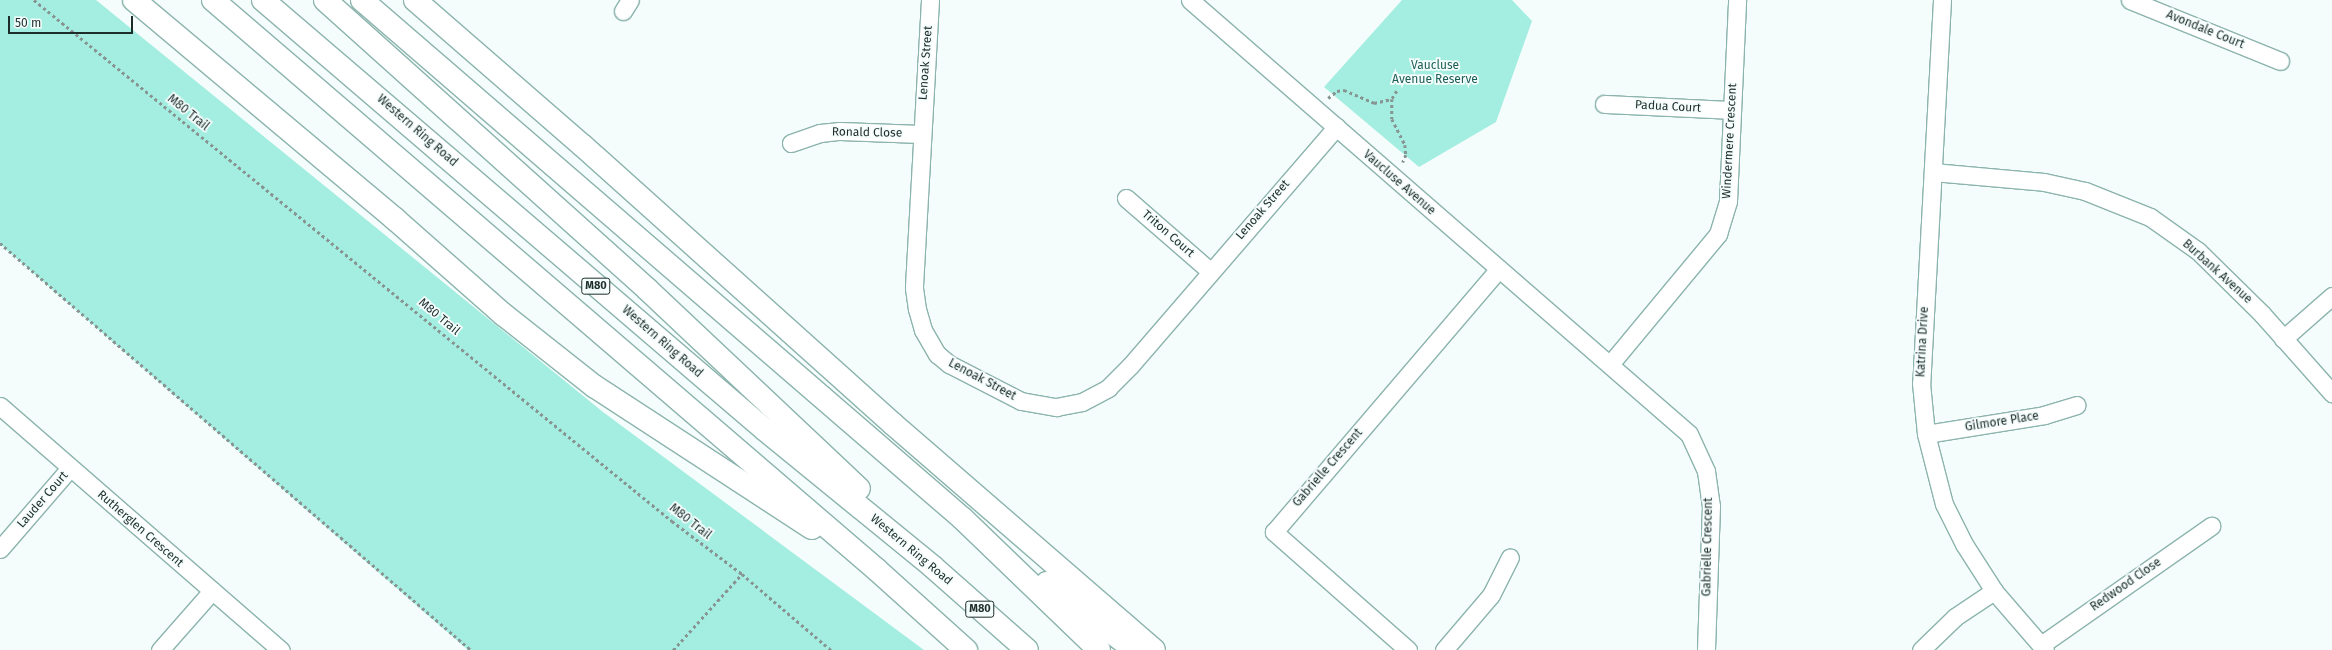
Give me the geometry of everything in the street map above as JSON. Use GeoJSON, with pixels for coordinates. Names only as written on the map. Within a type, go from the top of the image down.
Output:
{"type":"FeatureCollection","features":[{"type":"Feature","properties":{"kind":"highway"},"geometry":{"type":"LineString","coordinates":[[134,0],[389,214],[504,315],[594,386],[704,460],[877,570]]}},
{"type":"Feature","properties":{"kind":"highway","name":"M80"},"geometry":{"type":"LineString","coordinates":[[213,0],[877,570],[966,650]]}},
{"type":"Feature","properties":{"kind":"highway","name":"Western Ring Road"},"geometry":{"type":"LineString","coordinates":[[263,0],[758,424],[933,567],[1028,650]]}},
{"type":"Feature","properties":{"kind":"highway"},"geometry":{"type":"LineString","coordinates":[[325,0],[647,289],[865,496],[933,567]]}},
{"type":"Feature","properties":{"kind":"highway"},"geometry":{"type":"LineString","coordinates":[[362,0],[962,518],[1099,650]]}},
{"type":"Feature","properties":{"kind":"highway"},"geometry":{"type":"LineString","coordinates":[[415,0],[582,145],[893,424],[1154,650]]}},
{"type":"Feature","properties":{"kind":"highway"},"geometry":{"type":"LineString","coordinates":[[962,518],[1134,650]]}},
{"type":"Feature","properties":{"kind":"street","name":"Lenoak Street"},"geometry":{"type":"LineString","coordinates":[[930,0],[921,134],[914,288],[917,309],[923,330],[937,354],[949,364],[998,391],[1021,401],[1056,407],[1089,398],[1108,388],[1130,366],[1210,271],[1336,127]]}},
{"type":"Feature","properties":{"kind":"street","name":"Vaucluse Avenue"},"geometry":{"type":"LineString","coordinates":[[1190,0],[1499,270],[1611,363]]}},
{"type":"Feature","properties":{"kind":"street","name":"Windermere Crescent"},"geometry":{"type":"LineString","coordinates":[[1611,363],[1718,234],[1728,201],[1737,0]]}},
{"type":"Feature","properties":{"kind":"street","name":"Katrina Drive"},"geometry":{"type":"LineString","coordinates":[[1942,0],[1921,383],[1926,434],[1944,504],[1964,544],[1994,591],[2043,648]]}},
{"type":"Feature","properties":{"kind":"street","name":"Avondale Court"},"geometry":{"type":"LineString","coordinates":[[2130,0],[2280,61]]}},
{"type":"Feature","properties":{"kind":"street","name":"Padua Court"},"geometry":{"type":"LineString","coordinates":[[1604,104],[1731,110]]}},
{"type":"Feature","properties":{"kind":"street","name":"Ronald Close"},"geometry":{"type":"LineString","coordinates":[[791,143],[820,133],[840,131],[921,134]]}},
{"type":"Feature","properties":{"kind":"street","name":"Burbank Avenue"},"geometry":{"type":"LineString","coordinates":[[1933,172],[2050,184],[2085,191],[2150,217],[2198,251],[2262,314],[2332,393]]}},
{"type":"Feature","properties":{"kind":"street","name":"Triton Court"},"geometry":{"type":"LineString","coordinates":[[1126,198],[1210,271]]}},
{"type":"Feature","properties":{"kind":"street","name":"Gabrielle Crescent"},"geometry":{"type":"LineString","coordinates":[[1408,650],[1274,532],[1499,270]]}},
{"type":"Feature","properties":{"kind":"street"},"geometry":{"type":"LineString","coordinates":[[2283,339],[2332,296]]}},
{"type":"Feature","properties":{"kind":"street","name":"Gabrielle Crescent"},"geometry":{"type":"LineString","coordinates":[[1611,363],[1689,434],[1706,471],[1711,506],[1706,650]]}},
{"type":"Feature","properties":{"kind":"street","name":"Gilmore Place"},"geometry":{"type":"LineString","coordinates":[[1926,434],[2044,415],[2076,405]]}},
{"type":"Feature","properties":{"kind":"street","name":"Rutherglen Crescent"},"geometry":{"type":"LineString","coordinates":[[0,406],[281,650]]}},
{"type":"Feature","properties":{"kind":"street","name":"Lauder Court"},"geometry":{"type":"LineString","coordinates":[[0,550],[70,468]]}},
{"type":"Feature","properties":{"kind":"street","name":"Redwood Close"},"geometry":{"type":"LineString","coordinates":[[2043,648],[2211,526]]}},
{"type":"Feature","properties":{"kind":"street"},"geometry":{"type":"LineString","coordinates":[[1444,650],[1491,595],[1510,557]]}},
{"type":"Feature","properties":{"kind":"street"},"geometry":{"type":"LineString","coordinates":[[160,650],[212,591]]}},
{"type":"Feature","properties":{"kind":"street"},"geometry":{"type":"LineString","coordinates":[[1921,650],[1955,617],[1994,591]]}},
{"type":"Feature","properties":{"kind":"path","name":"M80 Trail"},"geometry":{"type":"LineString","coordinates":[[34,0],[672,521],[742,574],[831,650]]}},
{"type":"Feature","properties":{"kind":"path"},"geometry":{"type":"LineString","coordinates":[[1328,98],[1337,91],[1344,90],[1374,103],[1392,99]]}},
{"type":"Feature","properties":{"kind":"path"},"geometry":{"type":"LineString","coordinates":[[1397,90],[1392,99],[1393,126],[1406,149],[1403,162]]}},
{"type":"Feature","properties":{"kind":"path"},"geometry":{"type":"LineString","coordinates":[[0,243],[471,650]]}},
{"type":"Feature","properties":{"kind":"path"},"geometry":{"type":"LineString","coordinates":[[673,650],[742,574]]}},
{"type":"Feature","properties":{"kind":"green space"},"geometry":{"type":"Polygon","coordinates":[[[0,0],[96,0],[603,412],[924,650],[468,650],[0,244],[0,0]]]}},
{"type":"Feature","properties":{"kind":"green space","name":"Vaucluse Avenue Reserve"},"geometry":{"type":"Polygon","coordinates":[[[1402,0],[1512,0],[1532,21],[1496,122],[1419,167],[1324,87],[1402,0]]]}}]}
